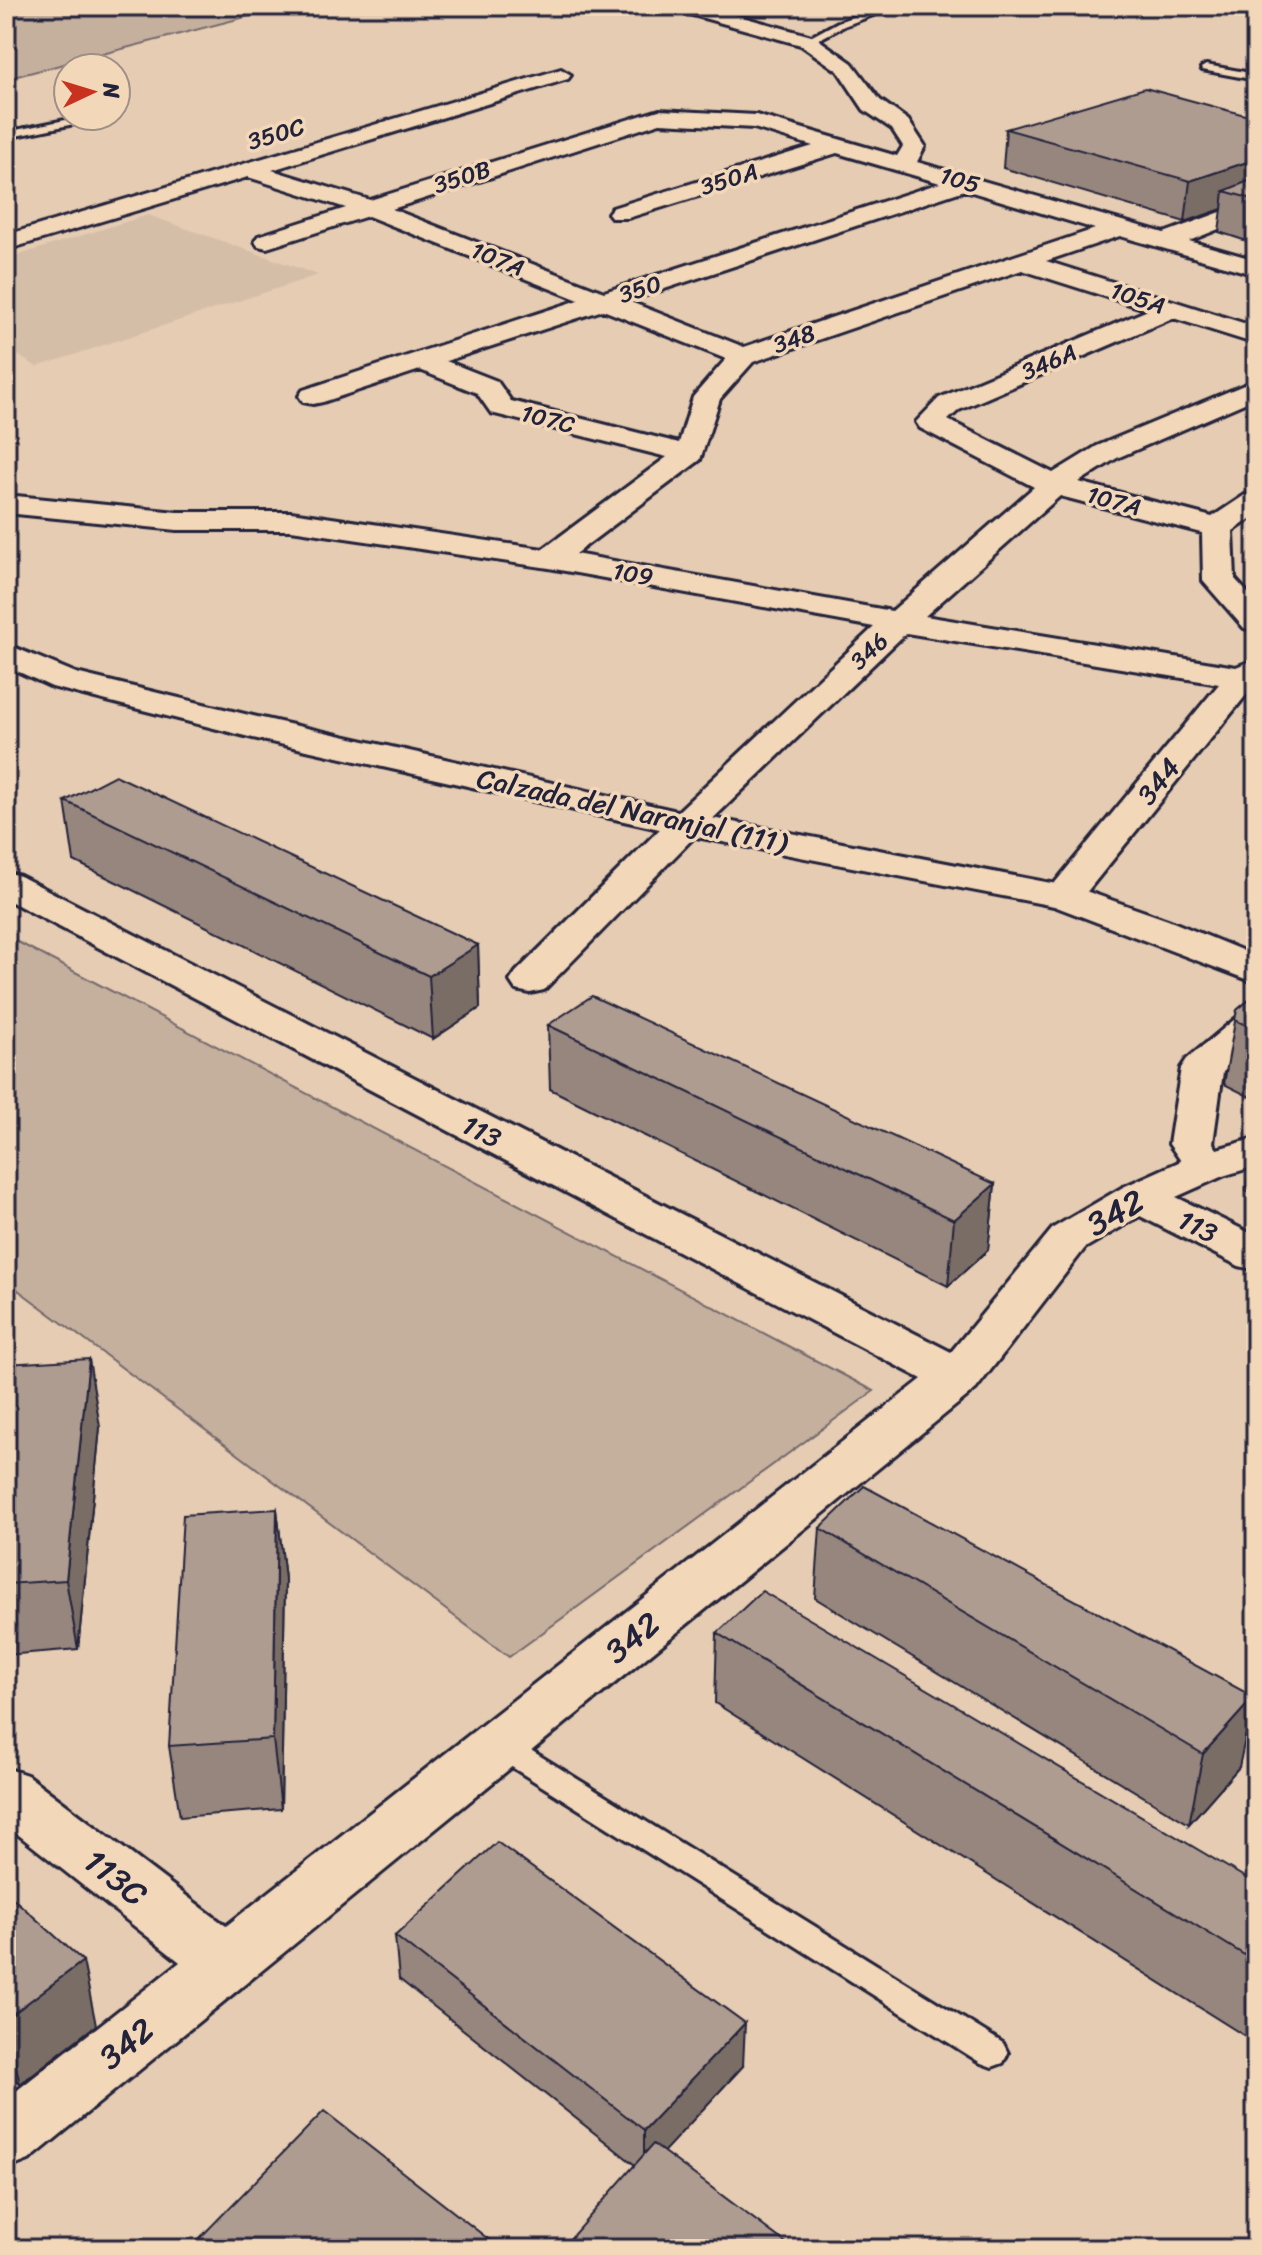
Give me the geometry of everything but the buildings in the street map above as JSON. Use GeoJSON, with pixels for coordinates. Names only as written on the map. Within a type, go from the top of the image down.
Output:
{"type":"FeatureCollection","features":[{"type":"Feature","properties":{"kind":"street"},"geometry":{"type":"LineString","coordinates":[[682,6],[808,41],[845,67],[872,105],[900,125],[914,146],[904,164]]}},
{"type":"Feature","properties":{"kind":"street","name":"350C"},"geometry":{"type":"LineString","coordinates":[[6,243],[561,75]]}},
{"type":"Feature","properties":{"kind":"street","name":"105"},"geometry":{"type":"LineString","coordinates":[[659,116],[756,122],[1256,268]]}},
{"type":"Feature","properties":{"kind":"street","name":"350B"},"geometry":{"type":"LineString","coordinates":[[267,241],[659,116]]}},
{"type":"Feature","properties":{"kind":"street","name":"350A"},"geometry":{"type":"LineString","coordinates":[[620,213],[839,145]]}},
{"type":"Feature","properties":{"kind":"street","name":"107A"},"geometry":{"type":"LineString","coordinates":[[249,170],[368,208],[743,356]]}},
{"type":"Feature","properties":{"kind":"street","name":"350"},"geometry":{"type":"LineString","coordinates":[[313,396],[967,182]]}},
{"type":"Feature","properties":{"kind":"street"},"geometry":{"type":"LineString","coordinates":[[1166,241],[1256,206]]}},
{"type":"Feature","properties":{"kind":"street","name":"348"},"geometry":{"type":"LineString","coordinates":[[690,454],[707,397],[743,356],[1120,228]]}},
{"type":"Feature","properties":{"kind":"street","name":"105A"},"geometry":{"type":"LineString","coordinates":[[1020,261],[1256,336]]}},
{"type":"Feature","properties":{"kind":"street","name":"346A"},"geometry":{"type":"LineString","coordinates":[[930,422],[949,404],[1172,309]]}},
{"type":"Feature","properties":{"kind":"street","name":"107C"},"geometry":{"type":"LineString","coordinates":[[419,360],[487,387],[501,407],[690,454]]}},
{"type":"Feature","properties":{"kind":"street","name":"346"},"geometry":{"type":"LineString","coordinates":[[530,981],[686,824],[899,622],[1054,485],[1107,452],[1256,388]]}},
{"type":"Feature","properties":{"kind":"street","name":"107A"},"geometry":{"type":"LineString","coordinates":[[930,422],[1054,485],[1217,528]]}},
{"type":"Feature","properties":{"kind":"street"},"geometry":{"type":"LineString","coordinates":[[549,559],[690,454]]}},
{"type":"Feature","properties":{"kind":"street"},"geometry":{"type":"LineString","coordinates":[[1256,501],[1217,528],[1219,581],[1256,621]]}},
{"type":"Feature","properties":{"kind":"street","name":"109"},"geometry":{"type":"LineString","coordinates":[[6,504],[177,521],[291,521],[549,559],[899,622],[1252,675]]}},
{"type":"Feature","properties":{"kind":"street","name":"Calzada del Naranjal (111)"},"geometry":{"type":"LineString","coordinates":[[6,654],[64,680],[253,727],[686,824],[1063,896],[1154,928],[1256,971]]}},
{"type":"Feature","properties":{"kind":"street","name":"344"},"geometry":{"type":"LineString","coordinates":[[1063,896],[1252,675]]}},
{"type":"Feature","properties":{"kind":"street","name":"113"},"geometry":{"type":"LineString","coordinates":[[15,900],[958,1377]]}},
{"type":"Feature","properties":{"kind":"street"},"geometry":{"type":"LineString","coordinates":[[1231,1159],[1191,1144],[1202,1068],[1256,1023]]}},
{"type":"Feature","properties":{"kind":"street","name":"342"},"geometry":{"type":"LineString","coordinates":[[6,2139],[958,1377],[1069,1238],[1139,1197],[1231,1159]]}},
{"type":"Feature","properties":{"kind":"street","name":"113"},"geometry":{"type":"LineString","coordinates":[[1139,1197],[1256,1255]]}},
{"type":"Feature","properties":{"kind":"street","name":"113C"},"geometry":{"type":"LineString","coordinates":[[6,1792],[226,1962]]}},
{"type":"Feature","properties":{"kind":"lane"},"geometry":{"type":"LineString","coordinates":[[808,41],[841,24],[892,6]]}},
{"type":"Feature","properties":{"kind":"lane"},"geometry":{"type":"LineString","coordinates":[[1206,68],[1256,77]]}},
{"type":"Feature","properties":{"kind":"lane"},"geometry":{"type":"LineString","coordinates":[[6,135],[52,126]]}},
{"type":"Feature","properties":{"kind":"lane"},"geometry":{"type":"LineString","coordinates":[[498,1744],[992,2053]]}},
{"type":"Feature","properties":{"kind":"shaded area"},"geometry":{"type":"Polygon","coordinates":[[[6,6],[288,6],[110,52],[52,52],[52,67],[6,79],[6,6]]]}},
{"type":"Feature","properties":{"kind":"shaded area"},"geometry":{"type":"Polygon","coordinates":[[[148,215],[318,275],[37,367],[6,348],[6,259],[148,215]]]}},
{"type":"Feature","properties":{"kind":"shaded area"},"geometry":{"type":"Polygon","coordinates":[[[16,941],[874,1391],[509,1657],[6,1281],[6,947],[16,941]]]}}]}
